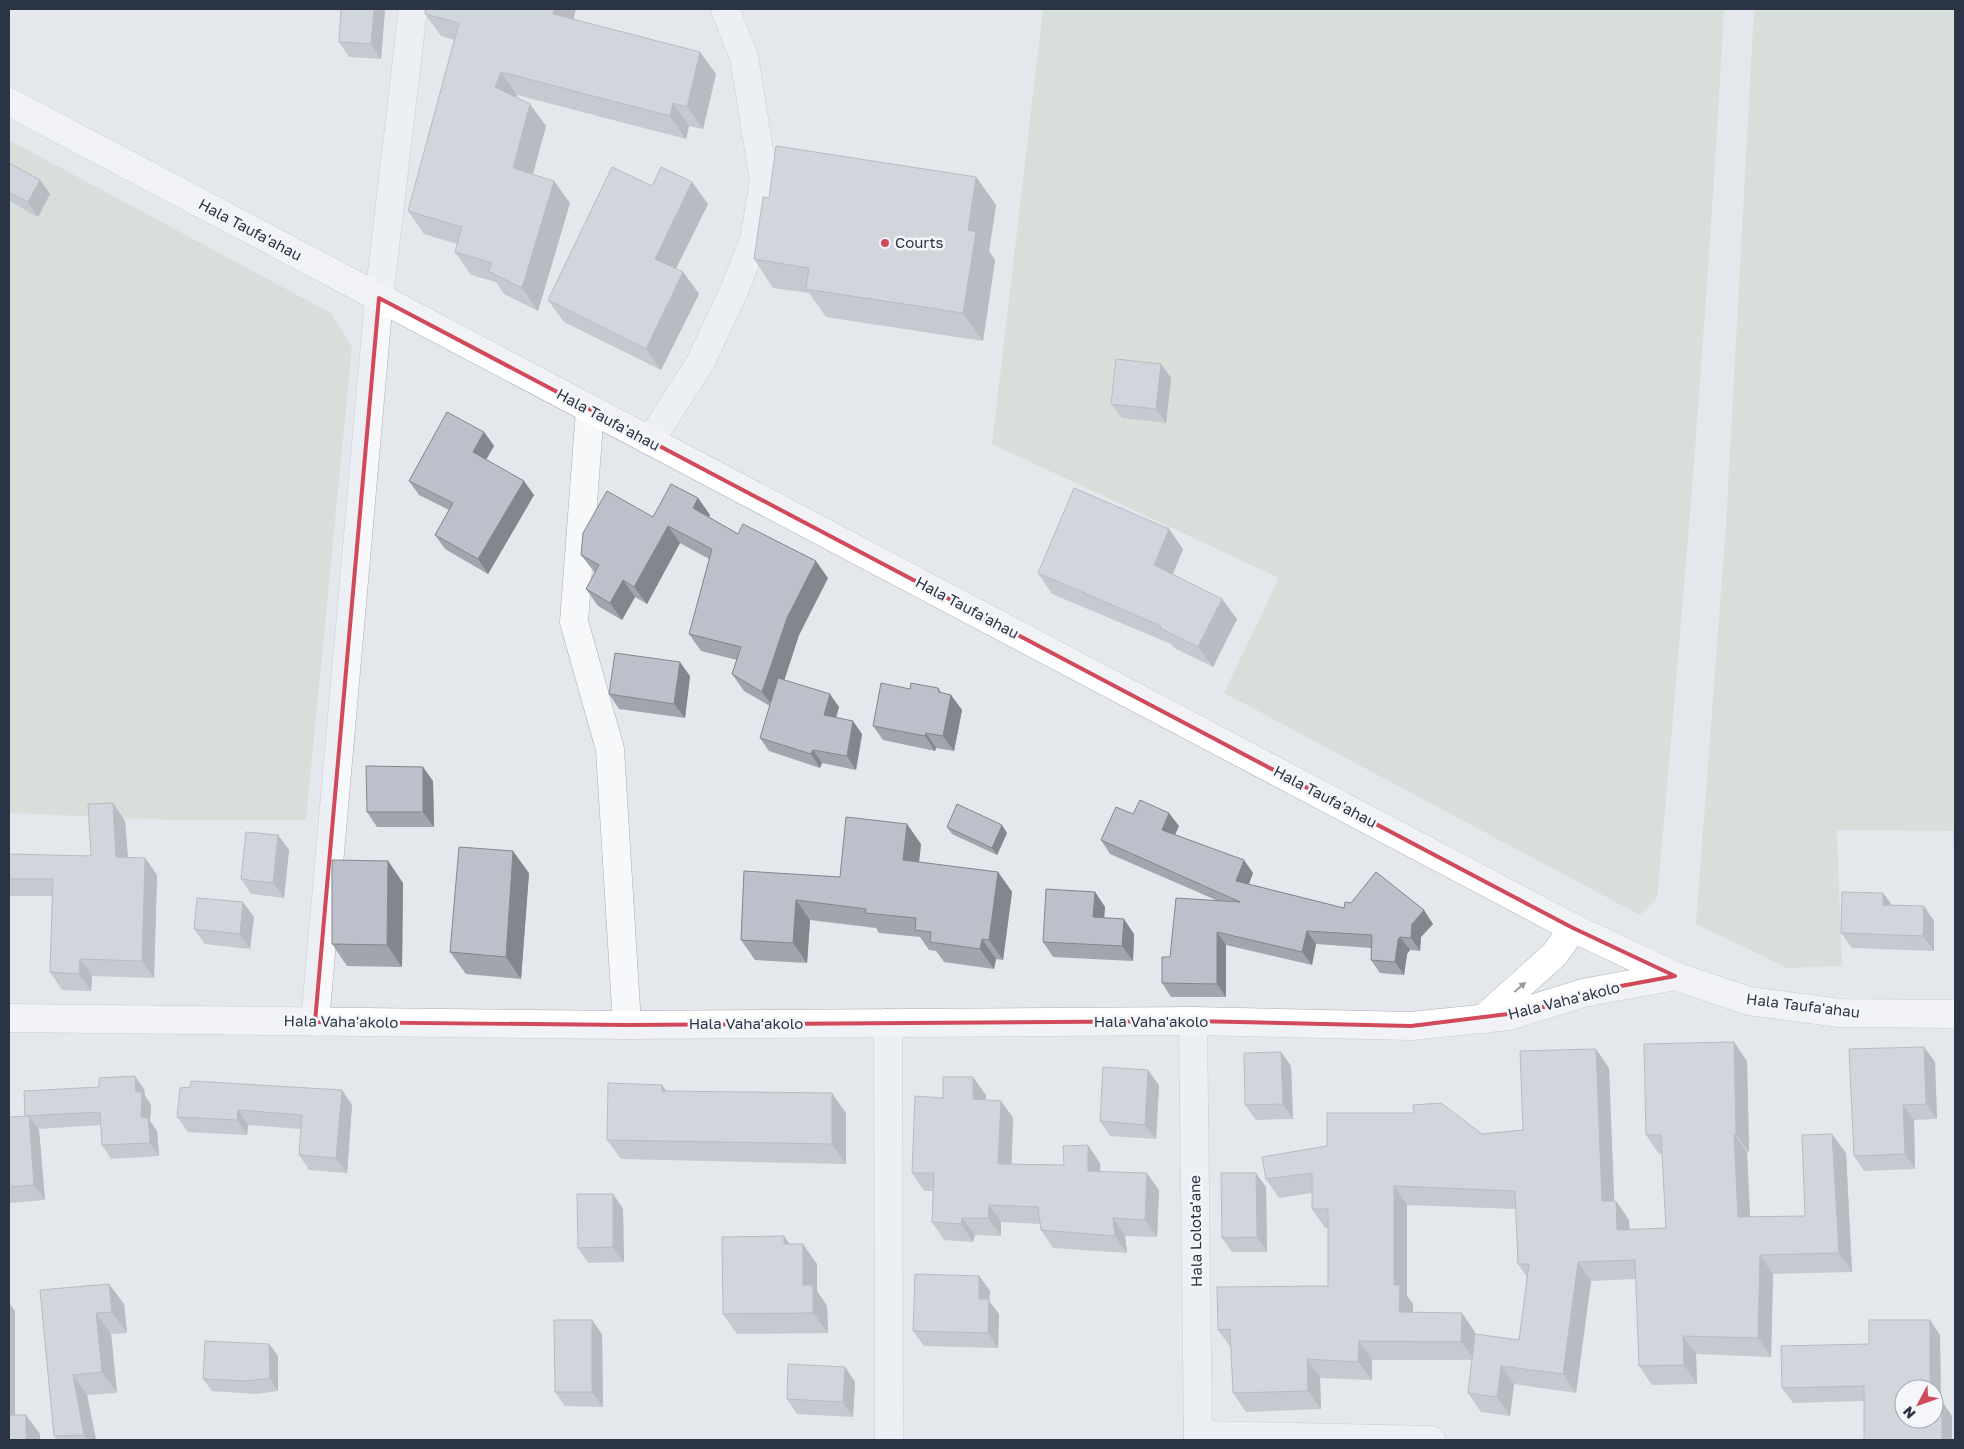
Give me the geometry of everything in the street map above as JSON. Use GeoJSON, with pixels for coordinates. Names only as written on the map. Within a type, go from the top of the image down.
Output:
{"type":"FeatureCollection","features":[{"type":"Feature","properties":{"kind":"main road","name":"Hala Taufa'ahau"},"geometry":{"type":"LineString","coordinates":[[9,102],[1573,928],[1675,976],[1749,1001],[1840,1014],[1955,1014]]}},
{"type":"Feature","properties":{"kind":"main road","name":"Hala Vaha'akolo"},"geometry":{"type":"LineString","coordinates":[[1483,1018],[1555,954],[1573,928]]}},
{"type":"Feature","properties":{"kind":"main road","name":"Hala Vaha'akolo"},"geometry":{"type":"LineString","coordinates":[[9,1018],[627,1025],[1193,1021],[1411,1026],[1483,1018],[1532,1010],[1583,993],[1675,976]]}},
{"type":"Feature","properties":{"kind":"street"},"geometry":{"type":"LineString","coordinates":[[315,1022],[379,298],[413,9]]}},
{"type":"Feature","properties":{"kind":"street"},"geometry":{"type":"LineString","coordinates":[[650,441],[700,363],[733,293],[754,240],[761,201],[764,181],[744,57],[725,9]]}},
{"type":"Feature","properties":{"kind":"street"},"geometry":{"type":"LineString","coordinates":[[590,410],[574,622],[610,749],[627,1025]]}},
{"type":"Feature","properties":{"kind":"street","name":"Hala Lolota'ane"},"geometry":{"type":"LineString","coordinates":[[1193,1021],[1198,1438]]}},
{"type":"Feature","properties":{"kind":"street"},"geometry":{"type":"LineString","coordinates":[[888,1023],[889,1440]]}},
{"type":"Feature","properties":{"kind":"street"},"geometry":{"type":"LineString","coordinates":[[1198,1438],[1432,1440]]}},
{"type":"Feature","properties":{"kind":"highlighted area"},"geometry":{"type":"Polygon","coordinates":[[[379,298],[1573,928],[1675,976],[1583,993],[1532,1011],[1411,1026],[1193,1021],[627,1025],[315,1022],[379,298]]]}},
{"type":"Feature","properties":{"kind":"green space"},"geometry":{"type":"Polygon","coordinates":[[[1043,9],[1724,9],[1711,232],[1695,454],[1657,898],[1640,915],[1224,693],[1279,578],[992,444],[1043,9]]]}},
{"type":"Feature","properties":{"kind":"green space"},"geometry":{"type":"Polygon","coordinates":[[[1754,9],[1955,9],[1955,831],[1837,830],[1842,966],[1787,968],[1696,924],[1726,525],[1754,9]]]}},
{"type":"Feature","properties":{"kind":"green space"},"geometry":{"type":"Polygon","coordinates":[[[9,140],[331,313],[352,347],[306,820],[173,820],[9,813],[9,140]]]}},
{"type":"Feature","properties":{"kind":"building"},"geometry":{"type":"Polygon","coordinates":[[[341,9],[374,9],[371,44],[339,42],[341,9]]]}},
{"type":"Feature","properties":{"kind":"building"},"geometry":{"type":"Polygon","coordinates":[[[426,9],[554,9],[553,14],[700,52],[687,107],[673,103],[670,116],[501,72],[495,87],[530,104],[513,168],[554,181],[522,288],[488,271],[492,263],[455,252],[462,227],[408,211],[459,23],[425,14],[426,9]]]}},
{"type":"Feature","properties":{"kind":"building","name":"Courts"},"geometry":{"type":"Polygon","coordinates":[[[776,146],[976,177],[968,230],[976,232],[963,313],[806,289],[809,268],[754,259],[763,197],[769,198],[776,146]]]}},
{"type":"Feature","properties":{"kind":"building"},"geometry":{"type":"Polygon","coordinates":[[[9,163],[40,180],[28,202],[9,192],[9,163]]]}},
{"type":"Feature","properties":{"kind":"building"},"geometry":{"type":"Polygon","coordinates":[[[612,167],[652,186],[661,167],[692,182],[655,259],[683,272],[646,349],[548,300],[612,167]]]}},
{"type":"Feature","properties":{"kind":"building"},"geometry":{"type":"Polygon","coordinates":[[[1116,359],[1161,364],[1156,409],[1111,404],[1116,359]]]}},
{"type":"Feature","properties":{"kind":"building"},"geometry":{"type":"Polygon","coordinates":[[[447,412],[484,432],[473,452],[524,481],[478,559],[435,535],[453,503],[409,481],[447,412]]]}},
{"type":"Feature","properties":{"kind":"building"},"geometry":{"type":"Polygon","coordinates":[[[671,484],[698,498],[693,508],[738,534],[743,524],[816,561],[787,618],[762,692],[732,674],[741,647],[689,634],[712,549],[668,526],[634,587],[623,580],[610,603],[586,589],[599,565],[581,555],[583,533],[607,491],[653,517],[671,484]]]}},
{"type":"Feature","properties":{"kind":"building"},"geometry":{"type":"Polygon","coordinates":[[[1074,488],[1169,529],[1154,565],[1222,599],[1198,647],[1160,628],[1161,626],[1038,573],[1074,488]]]}},
{"type":"Feature","properties":{"kind":"building"},"geometry":{"type":"Polygon","coordinates":[[[615,653],[680,662],[674,704],[609,694],[615,653]]]}},
{"type":"Feature","properties":{"kind":"building"},"geometry":{"type":"Polygon","coordinates":[[[778,678],[830,694],[824,715],[853,721],[847,756],[813,750],[811,754],[760,738],[778,678]]]}},
{"type":"Feature","properties":{"kind":"building"},"geometry":{"type":"Polygon","coordinates":[[[881,683],[910,689],[911,683],[938,688],[939,692],[951,695],[943,736],[926,733],[925,736],[873,726],[881,683]]]}},
{"type":"Feature","properties":{"kind":"building"},"geometry":{"type":"Polygon","coordinates":[[[366,766],[423,767],[423,812],[367,812],[366,766]]]}},
{"type":"Feature","properties":{"kind":"building"},"geometry":{"type":"Polygon","coordinates":[[[1140,800],[1169,813],[1162,830],[1244,860],[1236,881],[1344,908],[1345,902],[1351,903],[1376,872],[1424,910],[1412,924],[1411,938],[1400,937],[1398,940],[1395,962],[1371,960],[1372,935],[1307,931],[1302,952],[1217,932],[1217,984],[1162,983],[1162,957],[1170,957],[1176,898],[1240,902],[1101,840],[1116,807],[1133,814],[1140,800]]]}},
{"type":"Feature","properties":{"kind":"building"},"geometry":{"type":"Polygon","coordinates":[[[113,803],[116,857],[145,858],[142,961],[80,959],[79,974],[50,972],[53,879],[9,879],[9,854],[91,856],[88,804],[113,803]]]}},
{"type":"Feature","properties":{"kind":"building"},"geometry":{"type":"Polygon","coordinates":[[[957,804],[1002,825],[992,848],[947,827],[957,804]]]}},
{"type":"Feature","properties":{"kind":"building"},"geometry":{"type":"Polygon","coordinates":[[[846,817],[907,824],[903,860],[998,872],[989,940],[982,939],[980,949],[930,942],[931,932],[915,930],[916,918],[865,913],[866,909],[796,900],[793,943],[741,940],[744,871],[840,877],[846,817]]]}},
{"type":"Feature","properties":{"kind":"building"},"geometry":{"type":"Polygon","coordinates":[[[246,832],[278,835],[273,883],[241,879],[246,832]]]}},
{"type":"Feature","properties":{"kind":"building"},"geometry":{"type":"Polygon","coordinates":[[[1954,834],[1955,834],[1955,876],[1954,834]]]}},
{"type":"Feature","properties":{"kind":"building"},"geometry":{"type":"Polygon","coordinates":[[[459,847],[513,851],[506,957],[450,952],[459,847]]]}},
{"type":"Feature","properties":{"kind":"building"},"geometry":{"type":"Polygon","coordinates":[[[332,860],[388,861],[387,945],[332,944],[332,860]]]}},
{"type":"Feature","properties":{"kind":"building"},"geometry":{"type":"Polygon","coordinates":[[[1046,889],[1095,892],[1093,917],[1124,919],[1122,946],[1043,942],[1046,889]]]}},
{"type":"Feature","properties":{"kind":"building"},"geometry":{"type":"Polygon","coordinates":[[[1842,892],[1883,893],[1883,905],[1924,906],[1923,936],[1841,933],[1842,892]]]}},
{"type":"Feature","properties":{"kind":"building"},"geometry":{"type":"Polygon","coordinates":[[[197,898],[243,902],[240,934],[194,929],[197,898]]]}},
{"type":"Feature","properties":{"kind":"building"},"geometry":{"type":"Polygon","coordinates":[[[1734,1042],[1736,1134],[1734,1134],[1738,1217],[1805,1216],[1802,1135],[1832,1134],[1839,1253],[1760,1255],[1758,1338],[1683,1336],[1684,1365],[1639,1366],[1635,1260],[1578,1262],[1563,1374],[1501,1366],[1497,1397],[1468,1393],[1475,1334],[1519,1340],[1529,1264],[1518,1264],[1515,1191],[1394,1186],[1394,1285],[1400,1285],[1399,1312],[1462,1313],[1461,1342],[1359,1341],[1358,1362],[1307,1359],[1308,1391],[1233,1393],[1230,1329],[1218,1330],[1217,1287],[1328,1286],[1328,1209],[1312,1209],[1312,1173],[1266,1179],[1262,1157],[1327,1146],[1327,1113],[1414,1113],[1413,1105],[1441,1103],[1482,1134],[1523,1130],[1520,1051],[1596,1049],[1602,1201],[1616,1201],[1617,1230],[1666,1228],[1661,1135],[1646,1135],[1644,1044],[1734,1042]]]}},
{"type":"Feature","properties":{"kind":"building"},"geometry":{"type":"Polygon","coordinates":[[[1924,1047],[1926,1104],[1903,1105],[1905,1154],[1854,1156],[1849,1049],[1924,1047]]]}},
{"type":"Feature","properties":{"kind":"building"},"geometry":{"type":"Polygon","coordinates":[[[1281,1052],[1283,1104],[1245,1105],[1244,1053],[1281,1052]]]}},
{"type":"Feature","properties":{"kind":"building"},"geometry":{"type":"Polygon","coordinates":[[[1103,1067],[1148,1070],[1145,1125],[1100,1121],[1103,1067]]]}},
{"type":"Feature","properties":{"kind":"building"},"geometry":{"type":"Polygon","coordinates":[[[135,1076],[136,1092],[142,1092],[141,1117],[148,1118],[150,1143],[102,1145],[100,1112],[25,1116],[24,1091],[99,1087],[99,1078],[135,1076]]]}},
{"type":"Feature","properties":{"kind":"building"},"geometry":{"type":"Polygon","coordinates":[[[943,1077],[973,1077],[973,1099],[1001,1101],[998,1164],[1064,1165],[1063,1146],[1088,1145],[1088,1171],[1147,1173],[1145,1220],[1113,1218],[1115,1236],[1041,1230],[1038,1207],[989,1205],[988,1218],[962,1218],[961,1224],[932,1222],[934,1173],[912,1173],[915,1096],[943,1098],[943,1077]]]}},
{"type":"Feature","properties":{"kind":"building"},"geometry":{"type":"Polygon","coordinates":[[[191,1081],[342,1090],[336,1158],[299,1155],[302,1115],[238,1110],[237,1120],[177,1117],[180,1088],[190,1087],[191,1081]]]}},
{"type":"Feature","properties":{"kind":"building"},"geometry":{"type":"Polygon","coordinates":[[[608,1083],[662,1085],[662,1091],[832,1093],[832,1144],[607,1140],[608,1083]]]}},
{"type":"Feature","properties":{"kind":"building"},"geometry":{"type":"Polygon","coordinates":[[[29,1116],[34,1185],[9,1187],[9,1117],[29,1116]]]}},
{"type":"Feature","properties":{"kind":"building"},"geometry":{"type":"Polygon","coordinates":[[[1221,1173],[1256,1173],[1257,1237],[1222,1238],[1221,1173]]]}},
{"type":"Feature","properties":{"kind":"building"},"geometry":{"type":"Polygon","coordinates":[[[577,1194],[613,1194],[613,1247],[578,1248],[577,1194]]]}},
{"type":"Feature","properties":{"kind":"building"},"geometry":{"type":"Polygon","coordinates":[[[784,1236],[784,1244],[803,1244],[803,1285],[813,1285],[813,1313],[723,1314],[722,1237],[784,1236]]]}},
{"type":"Feature","properties":{"kind":"building"},"geometry":{"type":"Polygon","coordinates":[[[915,1274],[979,1276],[979,1299],[989,1299],[988,1333],[913,1331],[915,1274]]]}},
{"type":"Feature","properties":{"kind":"building"},"geometry":{"type":"Polygon","coordinates":[[[109,1284],[112,1312],[96,1313],[102,1372],[73,1375],[84,1435],[54,1436],[40,1290],[109,1284]]]}},
{"type":"Feature","properties":{"kind":"building"},"geometry":{"type":"Polygon","coordinates":[[[554,1320],[592,1320],[592,1392],[555,1392],[554,1320]]]}},
{"type":"Feature","properties":{"kind":"building"},"geometry":{"type":"Polygon","coordinates":[[[1869,1320],[1930,1320],[1930,1379],[1894,1379],[1894,1429],[1942,1429],[1942,1440],[1864,1440],[1864,1386],[1782,1388],[1781,1346],[1869,1344],[1869,1320]]]}},
{"type":"Feature","properties":{"kind":"building"},"geometry":{"type":"Polygon","coordinates":[[[205,1341],[269,1344],[270,1378],[247,1381],[203,1379],[205,1341]]]}},
{"type":"Feature","properties":{"kind":"building"},"geometry":{"type":"Polygon","coordinates":[[[788,1364],[845,1367],[843,1402],[787,1399],[788,1364]]]}},
{"type":"Feature","properties":{"kind":"building"},"geometry":{"type":"Polygon","coordinates":[[[9,1415],[26,1415],[26,1440],[9,1440],[9,1415]]]}},
{"type":"Feature","properties":{"kind":"place","name":"Courts"},"geometry":{"type":"Point","coordinates":[885,243]}}]}
